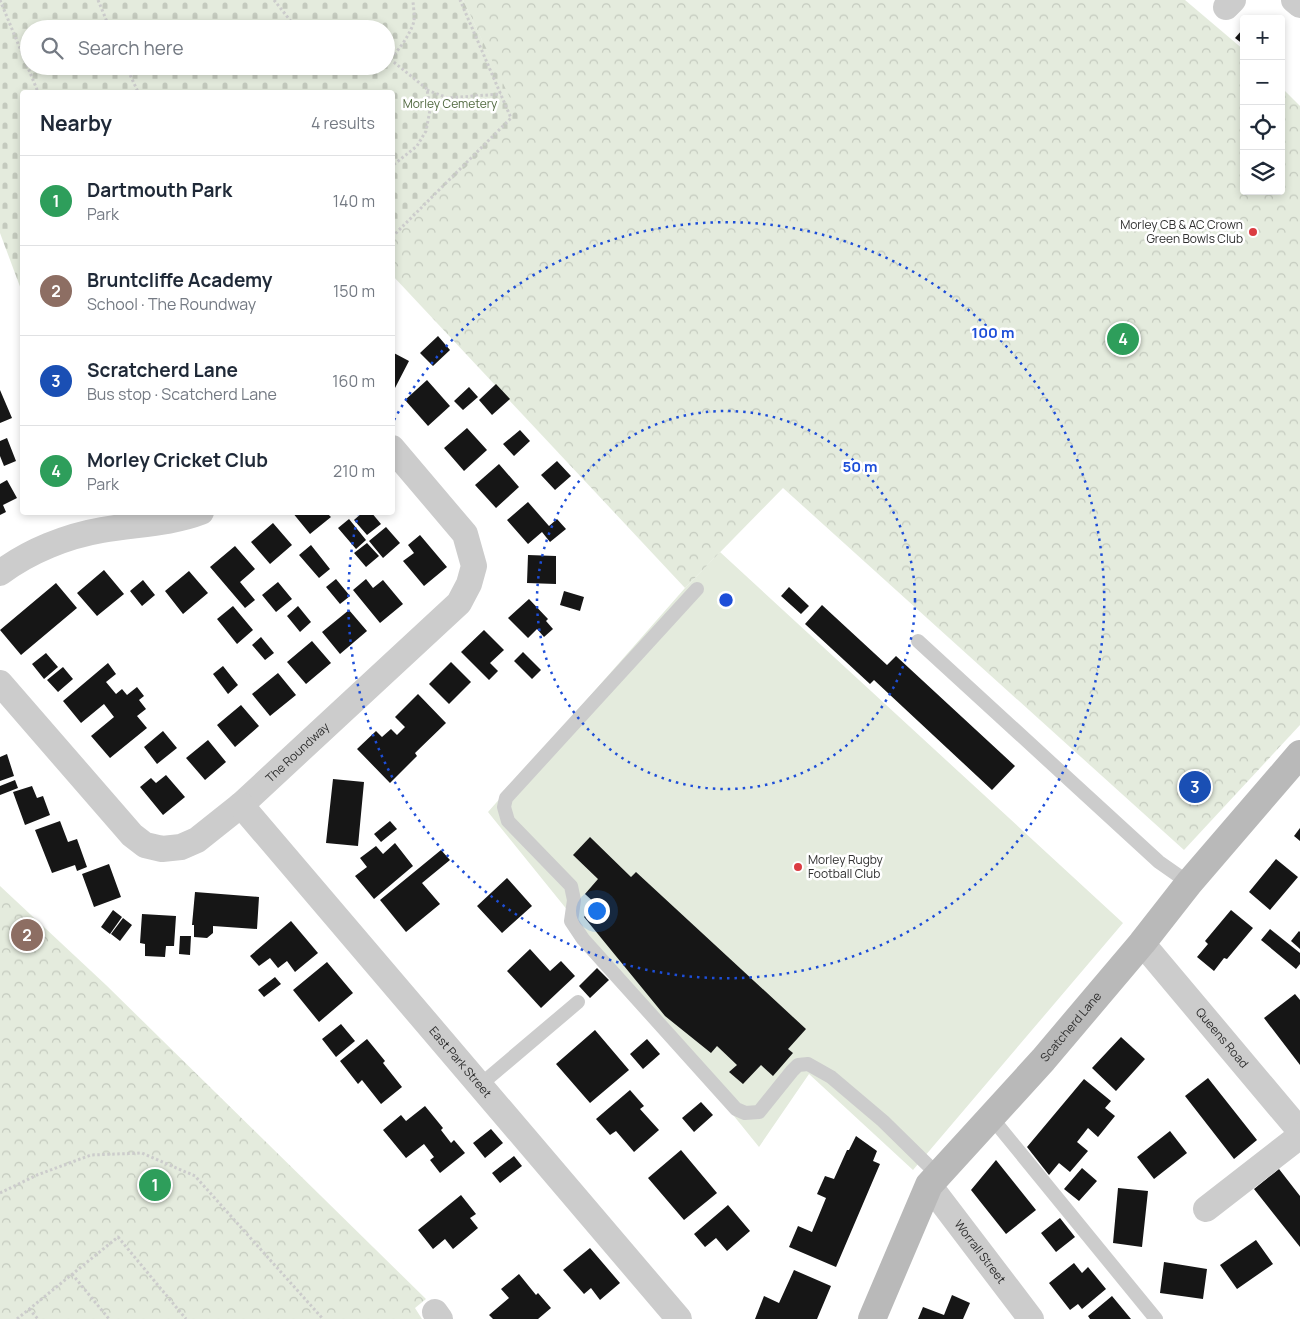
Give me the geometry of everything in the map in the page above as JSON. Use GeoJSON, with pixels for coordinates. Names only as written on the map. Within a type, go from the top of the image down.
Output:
{"type":"FeatureCollection","features":[{"type":"Feature","properties":{"kind":"street"},"geometry":{"type":"LineString","coordinates":[[1294,0],[1300,5]]}},
{"type":"Feature","properties":{"kind":"street","name":"The Roundway"},"geometry":{"type":"LineString","coordinates":[[0,683],[132,835],[145,845],[162,850],[180,847],[198,840],[241,805],[459,603],[469,584],[474,566],[465,534],[395,452]]}},
{"type":"Feature","properties":{"kind":"street"},"geometry":{"type":"LineString","coordinates":[[0,573],[11,565],[53,544],[101,530],[193,515]]}},
{"type":"Feature","properties":{"kind":"street","name":"Scatcherd Lane"},"geometry":{"type":"LineString","coordinates":[[872,1319],[934,1180],[1043,1060],[1142,944],[1189,883],[1300,754]]}},
{"type":"Feature","properties":{"kind":"street","name":"East Park Street"},"geometry":{"type":"LineString","coordinates":[[241,805],[679,1319]]}},
{"type":"Feature","properties":{"kind":"street","name":"Queens Road"},"geometry":{"type":"LineString","coordinates":[[1142,944],[1297,1124]]}},
{"type":"Feature","properties":{"kind":"street"},"geometry":{"type":"LineString","coordinates":[[1206,1209],[1297,1124]]}},
{"type":"Feature","properties":{"kind":"street","name":"Worrall Street"},"geometry":{"type":"LineString","coordinates":[[934,1180],[1031,1319]]}},
{"type":"Feature","properties":{"kind":"lane"},"geometry":{"type":"LineString","coordinates":[[697,589],[506,798],[504,807],[508,821],[571,886],[574,900],[571,921],[583,939],[736,1109],[745,1113],[759,1112],[798,1065],[808,1064],[831,1077],[883,1121],[934,1180]]}},
{"type":"Feature","properties":{"kind":"lane"},"geometry":{"type":"LineString","coordinates":[[918,641],[1159,862],[1189,883]]}},
{"type":"Feature","properties":{"kind":"lane"},"geometry":{"type":"LineString","coordinates":[[480,1085],[578,1002]]}},
{"type":"Feature","properties":{"kind":"lane"},"geometry":{"type":"LineString","coordinates":[[990,1118],[1156,1319]]}},
{"type":"Feature","properties":{"kind":"path"},"geometry":{"type":"LineString","coordinates":[[0,0],[20,48]]}},
{"type":"Feature","properties":{"kind":"path"},"geometry":{"type":"LineString","coordinates":[[98,0],[106,20]]}},
{"type":"Feature","properties":{"kind":"path"},"geometry":{"type":"LineString","coordinates":[[274,0],[290,20]]}},
{"type":"Feature","properties":{"kind":"path"},"geometry":{"type":"LineString","coordinates":[[395,53],[402,46],[414,22],[413,0]]}},
{"type":"Feature","properties":{"kind":"path"},"geometry":{"type":"LineString","coordinates":[[395,235],[511,118],[460,0]]}},
{"type":"Feature","properties":{"kind":"path"},"geometry":{"type":"LineString","coordinates":[[395,65],[427,89],[448,98],[500,94]]}},
{"type":"Feature","properties":{"kind":"path"},"geometry":{"type":"LineString","coordinates":[[31,75],[37,90]]}},
{"type":"Feature","properties":{"kind":"path"},"geometry":{"type":"LineString","coordinates":[[130,75],[137,90]]}},
{"type":"Feature","properties":{"kind":"path"},"geometry":{"type":"LineString","coordinates":[[395,164],[417,146],[426,130],[430,110],[427,89]]}},
{"type":"Feature","properties":{"kind":"path"},"geometry":{"type":"LineString","coordinates":[[0,1193],[37,1175],[92,1155],[142,1153],[195,1176],[323,1319]]}},
{"type":"Feature","properties":{"kind":"path"},"geometry":{"type":"LineString","coordinates":[[17,1319],[118,1237],[186,1319]]}},
{"type":"Feature","properties":{"kind":"path"},"geometry":{"type":"LineString","coordinates":[[72,1274],[109,1319]]}},
{"type":"Feature","properties":{"kind":"path"},"geometry":{"type":"LineString","coordinates":[[29,1309],[38,1319]]}},
{"type":"Feature","properties":{"kind":"green space","name":"Morley Cemetery"},"geometry":{"type":"Polygon","coordinates":[[[0,0],[463,0],[520,119],[395,230],[395,90],[20,90],[20,287],[0,233],[0,0]]]}},
{"type":"Feature","properties":{"kind":"green space"},"geometry":{"type":"Polygon","coordinates":[[[463,0],[1185,0],[1240,47],[1240,195],[1285,195],[1285,91],[1300,106],[1300,725],[1184,850],[783,488],[685,588],[395,278],[395,229],[519,119],[463,0]]]}},
{"type":"Feature","properties":{"kind":"green space","name":"Morley Rugby Football Club"},"geometry":{"type":"Polygon","coordinates":[[[720,552],[1123,923],[913,1170],[809,1074],[759,1147],[488,812],[685,588],[720,552]]]}},
{"type":"Feature","properties":{"kind":"green space"},"geometry":{"type":"Polygon","coordinates":[[[0,886],[106,985],[426,1299],[415,1308],[422,1319],[0,1319],[0,886]]]}},
{"type":"Feature","properties":{"kind":"building"},"geometry":{"type":"Polygon","coordinates":[[[1240,32],[1240,42],[1235,38],[1240,32]]]}},
{"type":"Feature","properties":{"kind":"building"},"geometry":{"type":"Polygon","coordinates":[[[438,336],[450,350],[433,366],[420,353],[438,336]]]}},
{"type":"Feature","properties":{"kind":"building"},"geometry":{"type":"Polygon","coordinates":[[[395,354],[409,361],[395,388],[395,354]]]}},
{"type":"Feature","properties":{"kind":"building"},"geometry":{"type":"Polygon","coordinates":[[[427,380],[450,406],[428,426],[405,400],[427,380]]]}},
{"type":"Feature","properties":{"kind":"building"},"geometry":{"type":"Polygon","coordinates":[[[496,384],[510,399],[492,415],[479,400],[496,384]]]}},
{"type":"Feature","properties":{"kind":"building"},"geometry":{"type":"Polygon","coordinates":[[[469,387],[478,397],[463,410],[454,401],[469,387]]]}},
{"type":"Feature","properties":{"kind":"building"},"geometry":{"type":"Polygon","coordinates":[[[0,390],[12,418],[0,423],[0,390]]]}},
{"type":"Feature","properties":{"kind":"building"},"geometry":{"type":"Polygon","coordinates":[[[467,428],[487,450],[464,471],[444,448],[467,428]]]}},
{"type":"Feature","properties":{"kind":"building"},"geometry":{"type":"Polygon","coordinates":[[[520,430],[530,441],[514,456],[503,444],[520,430]]]}},
{"type":"Feature","properties":{"kind":"building"},"geometry":{"type":"Polygon","coordinates":[[[7,438],[16,461],[4,466],[0,456],[0,441],[7,438]]]}},
{"type":"Feature","properties":{"kind":"building"},"geometry":{"type":"Polygon","coordinates":[[[557,461],[571,476],[555,490],[541,475],[557,461]]]}},
{"type":"Feature","properties":{"kind":"building"},"geometry":{"type":"Polygon","coordinates":[[[499,464],[519,487],[496,508],[475,485],[499,464]]]}},
{"type":"Feature","properties":{"kind":"building"},"geometry":{"type":"Polygon","coordinates":[[[7,480],[17,498],[3,505],[6,512],[0,515],[0,484],[7,480]]]}},
{"type":"Feature","properties":{"kind":"building"},"geometry":{"type":"Polygon","coordinates":[[[528,502],[549,526],[557,519],[566,529],[550,542],[542,532],[528,544],[507,520],[528,502]]]}},
{"type":"Feature","properties":{"kind":"building"},"geometry":{"type":"Polygon","coordinates":[[[294,515],[329,515],[331,517],[310,534],[294,515]]]}},
{"type":"Feature","properties":{"kind":"building"},"geometry":{"type":"Polygon","coordinates":[[[360,515],[374,515],[381,524],[367,535],[354,520],[360,515]]]}},
{"type":"Feature","properties":{"kind":"building"},"geometry":{"type":"Polygon","coordinates":[[[349,519],[366,540],[356,549],[338,528],[349,519]]]}},
{"type":"Feature","properties":{"kind":"building"},"geometry":{"type":"Polygon","coordinates":[[[273,523],[292,545],[270,564],[251,542],[273,523]]]}},
{"type":"Feature","properties":{"kind":"building"},"geometry":{"type":"Polygon","coordinates":[[[386,527],[400,543],[383,558],[369,541],[386,527]]]}},
{"type":"Feature","properties":{"kind":"building"},"geometry":{"type":"Polygon","coordinates":[[[420,535],[447,567],[424,586],[403,561],[414,553],[408,545],[420,535]]]}},
{"type":"Feature","properties":{"kind":"building"},"geometry":{"type":"Polygon","coordinates":[[[367,543],[379,556],[366,567],[354,553],[367,543]]]}},
{"type":"Feature","properties":{"kind":"building"},"geometry":{"type":"Polygon","coordinates":[[[311,545],[330,569],[319,578],[299,555],[311,545]]]}},
{"type":"Feature","properties":{"kind":"building"},"geometry":{"type":"Polygon","coordinates":[[[235,546],[255,569],[240,582],[255,600],[245,608],[210,567],[235,546]]]}},
{"type":"Feature","properties":{"kind":"building"},"geometry":{"type":"Polygon","coordinates":[[[528,555],[556,556],[556,584],[527,583],[528,555]]]}},
{"type":"Feature","properties":{"kind":"building"},"geometry":{"type":"Polygon","coordinates":[[[104,570],[124,594],[97,616],[77,593],[104,570]]]}},
{"type":"Feature","properties":{"kind":"building"},"geometry":{"type":"Polygon","coordinates":[[[189,571],[208,593],[183,614],[165,591],[189,571]]]}},
{"type":"Feature","properties":{"kind":"building"},"geometry":{"type":"Polygon","coordinates":[[[336,579],[350,596],[340,604],[326,587],[336,579]]]}},
{"type":"Feature","properties":{"kind":"building"},"geometry":{"type":"Polygon","coordinates":[[[366,579],[373,588],[383,580],[403,604],[380,623],[353,590],[366,579]]]}},
{"type":"Feature","properties":{"kind":"building"},"geometry":{"type":"Polygon","coordinates":[[[143,580],[155,595],[142,606],[130,591],[143,580]]]}},
{"type":"Feature","properties":{"kind":"building"},"geometry":{"type":"Polygon","coordinates":[[[278,582],[292,599],[276,612],[262,595],[278,582]]]}},
{"type":"Feature","properties":{"kind":"building"},"geometry":{"type":"Polygon","coordinates":[[[56,583],[77,608],[21,655],[0,630],[56,583]]]}},
{"type":"Feature","properties":{"kind":"building"},"geometry":{"type":"Polygon","coordinates":[[[789,587],[809,606],[801,614],[781,596],[789,587]]]}},
{"type":"Feature","properties":{"kind":"building"},"geometry":{"type":"Polygon","coordinates":[[[564,591],[584,597],[580,611],[560,605],[564,591]]]}},
{"type":"Feature","properties":{"kind":"building"},"geometry":{"type":"Polygon","coordinates":[[[529,599],[548,619],[546,621],[553,629],[544,637],[537,629],[528,638],[508,618],[529,599]]]}},
{"type":"Feature","properties":{"kind":"building"},"geometry":{"type":"Polygon","coordinates":[[[822,605],[887,665],[896,656],[1015,766],[992,790],[874,680],[870,684],[805,624],[822,605]]]}},
{"type":"Feature","properties":{"kind":"building"},"geometry":{"type":"Polygon","coordinates":[[[233,606],[253,630],[237,644],[217,619],[233,606]]]}},
{"type":"Feature","properties":{"kind":"building"},"geometry":{"type":"Polygon","coordinates":[[[298,606],[311,622],[300,632],[287,616],[298,606]]]}},
{"type":"Feature","properties":{"kind":"building"},"geometry":{"type":"Polygon","coordinates":[[[349,610],[367,631],[340,654],[322,632],[349,610]]]}},
{"type":"Feature","properties":{"kind":"building"},"geometry":{"type":"Polygon","coordinates":[[[484,630],[504,650],[490,663],[498,671],[489,680],[461,652],[484,630]]]}},
{"type":"Feature","properties":{"kind":"building"},"geometry":{"type":"Polygon","coordinates":[[[261,637],[274,653],[265,660],[252,645],[261,637]]]}},
{"type":"Feature","properties":{"kind":"building"},"geometry":{"type":"Polygon","coordinates":[[[312,641],[331,663],[306,684],[287,662],[312,641]]]}},
{"type":"Feature","properties":{"kind":"building"},"geometry":{"type":"Polygon","coordinates":[[[523,652],[541,670],[532,679],[514,661],[523,652]]]}},
{"type":"Feature","properties":{"kind":"building"},"geometry":{"type":"Polygon","coordinates":[[[46,653],[58,667],[44,679],[32,664],[46,653]]]}},
{"type":"Feature","properties":{"kind":"building"},"geometry":{"type":"Polygon","coordinates":[[[451,662],[471,682],[449,704],[429,684],[451,662]]]}},
{"type":"Feature","properties":{"kind":"building"},"geometry":{"type":"Polygon","coordinates":[[[108,663],[116,674],[106,682],[116,694],[122,689],[127,695],[137,687],[144,696],[139,700],[146,709],[137,716],[147,728],[110,758],[91,736],[114,717],[104,704],[81,723],[63,701],[108,663]]]}},
{"type":"Feature","properties":{"kind":"building"},"geometry":{"type":"Polygon","coordinates":[[[223,666],[238,685],[228,694],[213,674],[223,666]]]}},
{"type":"Feature","properties":{"kind":"building"},"geometry":{"type":"Polygon","coordinates":[[[63,667],[73,679],[58,692],[47,680],[63,667]]]}},
{"type":"Feature","properties":{"kind":"building"},"geometry":{"type":"Polygon","coordinates":[[[278,673],[296,695],[270,716],[252,694],[278,673]]]}},
{"type":"Feature","properties":{"kind":"building"},"geometry":{"type":"Polygon","coordinates":[[[418,694],[446,723],[415,753],[417,756],[390,783],[357,749],[376,731],[382,737],[391,729],[397,735],[405,727],[395,717],[418,694]]]}},
{"type":"Feature","properties":{"kind":"building"},"geometry":{"type":"Polygon","coordinates":[[[241,705],[259,726],[235,747],[217,725],[241,705]]]}},
{"type":"Feature","properties":{"kind":"building"},"geometry":{"type":"Polygon","coordinates":[[[163,731],[177,748],[157,764],[144,747],[163,731]]]}},
{"type":"Feature","properties":{"kind":"building"},"geometry":{"type":"Polygon","coordinates":[[[208,740],[226,762],[205,780],[186,758],[208,740]]]}},
{"type":"Feature","properties":{"kind":"building"},"geometry":{"type":"Polygon","coordinates":[[[7,754],[14,776],[0,781],[0,757],[7,754]]]}},
{"type":"Feature","properties":{"kind":"building"},"geometry":{"type":"Polygon","coordinates":[[[166,775],[185,797],[163,815],[140,787],[151,778],[156,783],[166,775]]]}},
{"type":"Feature","properties":{"kind":"building"},"geometry":{"type":"Polygon","coordinates":[[[333,779],[364,782],[358,846],[326,843],[333,779]]]}},
{"type":"Feature","properties":{"kind":"building"},"geometry":{"type":"Polygon","coordinates":[[[15,780],[18,788],[0,795],[0,786],[15,780]]]}},
{"type":"Feature","properties":{"kind":"building"},"geometry":{"type":"Polygon","coordinates":[[[32,786],[37,798],[43,796],[50,815],[25,825],[13,792],[32,786]]]}},
{"type":"Feature","properties":{"kind":"building"},"geometry":{"type":"Polygon","coordinates":[[[60,821],[68,842],[77,839],[87,867],[77,871],[75,865],[52,873],[35,830],[60,821]]]}},
{"type":"Feature","properties":{"kind":"building"},"geometry":{"type":"Polygon","coordinates":[[[390,821],[397,829],[381,842],[374,834],[390,821]]]}},
{"type":"Feature","properties":{"kind":"building"},"geometry":{"type":"Polygon","coordinates":[[[1300,828],[1300,841],[1294,836],[1300,828]]]}},
{"type":"Feature","properties":{"kind":"building"},"geometry":{"type":"Polygon","coordinates":[[[590,837],[631,877],[636,872],[806,1029],[788,1049],[793,1053],[773,1076],[761,1065],[743,1084],[729,1072],[737,1065],[717,1046],[711,1053],[665,1016],[584,917],[596,904],[585,894],[598,879],[573,855],[590,837]]]}},
{"type":"Feature","properties":{"kind":"building"},"geometry":{"type":"Polygon","coordinates":[[[395,843],[413,866],[374,899],[355,876],[367,867],[360,858],[376,846],[383,854],[395,843]]]}},
{"type":"Feature","properties":{"kind":"building"},"geometry":{"type":"Polygon","coordinates":[[[441,850],[450,860],[422,883],[440,904],[406,932],[380,900],[441,850]]]}},
{"type":"Feature","properties":{"kind":"building"},"geometry":{"type":"Polygon","coordinates":[[[1276,859],[1298,877],[1270,910],[1249,892],[1276,859]]]}},
{"type":"Feature","properties":{"kind":"building"},"geometry":{"type":"Polygon","coordinates":[[[109,864],[121,897],[94,907],[82,874],[109,864]]]}},
{"type":"Feature","properties":{"kind":"building"},"geometry":{"type":"Polygon","coordinates":[[[507,878],[532,906],[502,933],[477,906],[507,878]]]}},
{"type":"Feature","properties":{"kind":"building"},"geometry":{"type":"Polygon","coordinates":[[[195,892],[259,897],[257,929],[213,926],[213,933],[207,938],[194,937],[194,925],[192,925],[195,892]]]}},
{"type":"Feature","properties":{"kind":"building"},"geometry":{"type":"Polygon","coordinates":[[[113,910],[122,917],[110,934],[101,927],[113,910]]]}},
{"type":"Feature","properties":{"kind":"building"},"geometry":{"type":"Polygon","coordinates":[[[1231,910],[1253,928],[1227,959],[1224,958],[1214,971],[1197,957],[1208,944],[1205,941],[1231,910]]]}},
{"type":"Feature","properties":{"kind":"building"},"geometry":{"type":"Polygon","coordinates":[[[142,914],[176,916],[174,946],[166,946],[165,957],[145,956],[145,944],[140,943],[142,914]]]}},
{"type":"Feature","properties":{"kind":"building"},"geometry":{"type":"Polygon","coordinates":[[[123,918],[132,925],[120,941],[111,934],[123,918]]]}},
{"type":"Feature","properties":{"kind":"building"},"geometry":{"type":"Polygon","coordinates":[[[291,921],[318,953],[295,972],[287,961],[278,968],[270,958],[259,966],[250,956],[291,921]]]}},
{"type":"Feature","properties":{"kind":"building"},"geometry":{"type":"Polygon","coordinates":[[[1270,929],[1300,953],[1300,964],[1296,969],[1261,940],[1270,929]]]}},
{"type":"Feature","properties":{"kind":"building"},"geometry":{"type":"Polygon","coordinates":[[[1300,932],[1300,949],[1291,941],[1300,932]]]}},
{"type":"Feature","properties":{"kind":"building"},"geometry":{"type":"Polygon","coordinates":[[[180,936],[191,936],[190,955],[179,954],[180,936]]]}},
{"type":"Feature","properties":{"kind":"building"},"geometry":{"type":"Polygon","coordinates":[[[530,949],[550,971],[561,961],[575,976],[541,1008],[507,971],[530,949]]]}},
{"type":"Feature","properties":{"kind":"building"},"geometry":{"type":"Polygon","coordinates":[[[327,962],[353,993],[319,1022],[293,990],[327,962]]]}},
{"type":"Feature","properties":{"kind":"building"},"geometry":{"type":"Polygon","coordinates":[[[597,968],[609,980],[590,998],[579,986],[597,968]]]}},
{"type":"Feature","properties":{"kind":"building"},"geometry":{"type":"Polygon","coordinates":[[[275,977],[281,984],[264,997],[258,990],[275,977]]]}},
{"type":"Feature","properties":{"kind":"building"},"geometry":{"type":"Polygon","coordinates":[[[1295,994],[1300,1000],[1300,1065],[1264,1018],[1295,994]]]}},
{"type":"Feature","properties":{"kind":"building"},"geometry":{"type":"Polygon","coordinates":[[[341,1024],[355,1041],[336,1057],[322,1039],[341,1024]]]}},
{"type":"Feature","properties":{"kind":"building"},"geometry":{"type":"Polygon","coordinates":[[[595,1030],[629,1070],[590,1103],[556,1064],[595,1030]]]}},
{"type":"Feature","properties":{"kind":"building"},"geometry":{"type":"Polygon","coordinates":[[[1121,1037],[1145,1059],[1116,1091],[1092,1068],[1121,1037]]]}},
{"type":"Feature","properties":{"kind":"building"},"geometry":{"type":"Polygon","coordinates":[[[367,1039],[385,1061],[383,1063],[402,1087],[381,1104],[362,1080],[358,1084],[340,1061],[367,1039]]]}},
{"type":"Feature","properties":{"kind":"building"},"geometry":{"type":"Polygon","coordinates":[[[647,1039],[660,1054],[643,1069],[630,1054],[647,1039]]]}},
{"type":"Feature","properties":{"kind":"building"},"geometry":{"type":"Polygon","coordinates":[[[1208,1078],[1257,1140],[1234,1159],[1185,1096],[1208,1078]]]}},
{"type":"Feature","properties":{"kind":"building"},"geometry":{"type":"Polygon","coordinates":[[[1084,1079],[1111,1101],[1105,1108],[1115,1116],[1098,1137],[1088,1128],[1077,1142],[1088,1151],[1070,1172],[1059,1163],[1049,1175],[1027,1147],[1084,1079]]]}},
{"type":"Feature","properties":{"kind":"building"},"geometry":{"type":"Polygon","coordinates":[[[630,1090],[644,1106],[640,1109],[659,1130],[634,1152],[616,1131],[610,1135],[596,1119],[630,1090]]]}},
{"type":"Feature","properties":{"kind":"building"},"geometry":{"type":"Polygon","coordinates":[[[701,1102],[713,1115],[694,1132],[682,1118],[701,1102]]]}},
{"type":"Feature","properties":{"kind":"building"},"geometry":{"type":"Polygon","coordinates":[[[425,1106],[443,1128],[441,1130],[451,1143],[454,1140],[465,1153],[440,1173],[430,1160],[434,1157],[424,1144],[406,1158],[383,1130],[401,1115],[406,1121],[425,1106]]]}},
{"type":"Feature","properties":{"kind":"building"},"geometry":{"type":"Polygon","coordinates":[[[491,1129],[503,1143],[485,1158],[473,1143],[491,1129]]]}},
{"type":"Feature","properties":{"kind":"building"},"geometry":{"type":"Polygon","coordinates":[[[1170,1131],[1187,1153],[1154,1179],[1137,1157],[1170,1131]]]}},
{"type":"Feature","properties":{"kind":"building"},"geometry":{"type":"Polygon","coordinates":[[[856,1136],[877,1151],[873,1161],[880,1164],[836,1267],[789,1247],[798,1226],[812,1232],[826,1198],[817,1194],[825,1176],[834,1179],[847,1150],[849,1150],[856,1136]]]}},
{"type":"Feature","properties":{"kind":"building"},"geometry":{"type":"Polygon","coordinates":[[[681,1150],[717,1193],[684,1220],[648,1178],[681,1150]]]}},
{"type":"Feature","properties":{"kind":"building"},"geometry":{"type":"Polygon","coordinates":[[[514,1156],[522,1166],[500,1183],[492,1173],[514,1156]]]}},
{"type":"Feature","properties":{"kind":"building"},"geometry":{"type":"Polygon","coordinates":[[[996,1160],[1036,1210],[1006,1234],[971,1190],[996,1160]]]}},
{"type":"Feature","properties":{"kind":"building"},"geometry":{"type":"Polygon","coordinates":[[[1082,1168],[1097,1181],[1079,1201],[1064,1189],[1082,1168]]]}},
{"type":"Feature","properties":{"kind":"building"},"geometry":{"type":"Polygon","coordinates":[[[1279,1169],[1300,1196],[1300,1247],[1254,1189],[1279,1169]]]}},
{"type":"Feature","properties":{"kind":"building"},"geometry":{"type":"Polygon","coordinates":[[[1118,1188],[1148,1191],[1142,1247],[1113,1243],[1118,1188]]]}},
{"type":"Feature","properties":{"kind":"building"},"geometry":{"type":"Polygon","coordinates":[[[461,1195],[476,1214],[470,1218],[478,1228],[453,1249],[445,1239],[433,1249],[418,1230],[461,1195]]]}},
{"type":"Feature","properties":{"kind":"building"},"geometry":{"type":"Polygon","coordinates":[[[728,1205],[750,1231],[727,1251],[716,1238],[705,1247],[694,1234],[728,1205]]]}},
{"type":"Feature","properties":{"kind":"building"},"geometry":{"type":"Polygon","coordinates":[[[1060,1218],[1075,1237],[1056,1252],[1041,1233],[1060,1218]]]}},
{"type":"Feature","properties":{"kind":"building"},"geometry":{"type":"Polygon","coordinates":[[[1256,1240],[1273,1264],[1237,1289],[1220,1265],[1256,1240]]]}},
{"type":"Feature","properties":{"kind":"building"},"geometry":{"type":"Polygon","coordinates":[[[590,1248],[620,1283],[600,1300],[591,1288],[584,1294],[563,1270],[590,1248]]]}},
{"type":"Feature","properties":{"kind":"building"},"geometry":{"type":"Polygon","coordinates":[[[1164,1262],[1207,1269],[1203,1299],[1160,1293],[1164,1262]]]}},
{"type":"Feature","properties":{"kind":"building"},"geometry":{"type":"Polygon","coordinates":[[[1074,1263],[1082,1273],[1088,1267],[1106,1289],[1082,1309],[1078,1304],[1070,1310],[1049,1283],[1074,1263]]]}},
{"type":"Feature","properties":{"kind":"building"},"geometry":{"type":"Polygon","coordinates":[[[794,1270],[831,1286],[817,1319],[755,1319],[764,1296],[779,1303],[794,1270]]]}},
{"type":"Feature","properties":{"kind":"building"},"geometry":{"type":"Polygon","coordinates":[[[519,1274],[536,1295],[538,1293],[551,1308],[538,1319],[493,1319],[489,1315],[509,1298],[501,1289],[519,1274]]]}},
{"type":"Feature","properties":{"kind":"building"},"geometry":{"type":"Polygon","coordinates":[[[952,1295],[970,1303],[963,1319],[918,1319],[923,1307],[944,1315],[952,1295]]]}},
{"type":"Feature","properties":{"kind":"building"},"geometry":{"type":"Polygon","coordinates":[[[1112,1296],[1131,1319],[1090,1319],[1088,1316],[1112,1296]]]}},
{"type":"Feature","properties":{"kind":"place","name":"Morley CB & AC Crown Green Bowls Club"},"geometry":{"type":"Point","coordinates":[1253,232]}},
{"type":"Feature","properties":{"kind":"place","name":"Morley Cricket Club"},"geometry":{"type":"Point","coordinates":[1123,339]}},
{"type":"Feature","properties":{"kind":"place","name":"Scratcherd Lane"},"geometry":{"type":"Point","coordinates":[1195,787]}},
{"type":"Feature","properties":{"kind":"place","name":"Morley Rugby Football Club"},"geometry":{"type":"Point","coordinates":[798,867]}},
{"type":"Feature","properties":{"kind":"place","name":"Bruntcliffe Academy"},"geometry":{"type":"Point","coordinates":[27,935]}},
{"type":"Feature","properties":{"kind":"place","name":"Dartmouth Park"},"geometry":{"type":"Point","coordinates":[155,1185]}}]}
